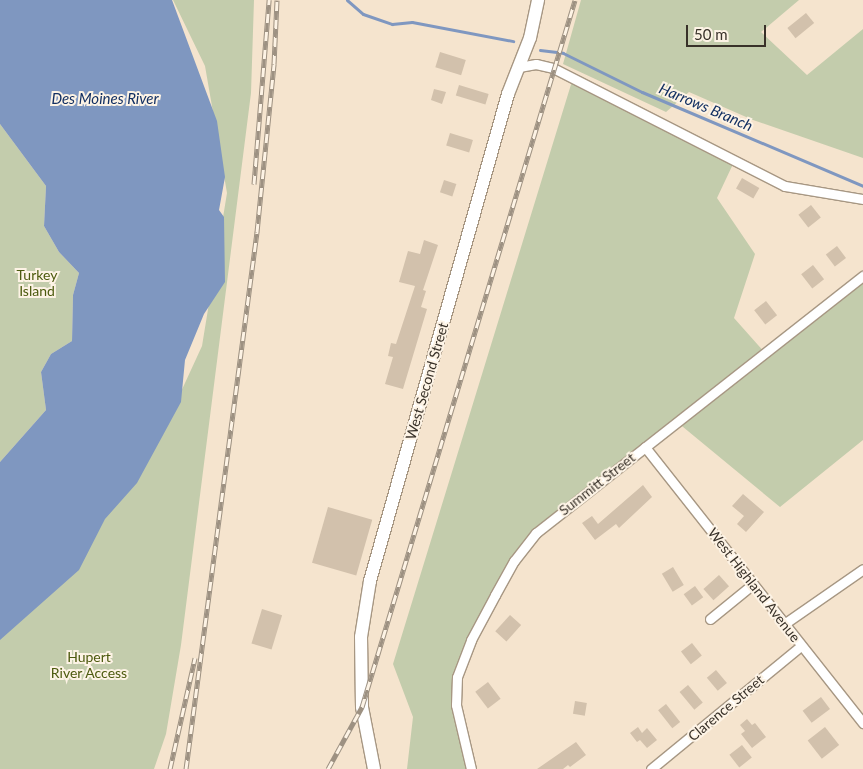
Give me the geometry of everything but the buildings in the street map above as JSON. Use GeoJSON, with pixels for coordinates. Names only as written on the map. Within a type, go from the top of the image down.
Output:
{"type":"FeatureCollection","features":[{"type":"Feature","properties":{"kind":"main road","name":"West Second Street"},"geometry":{"type":"LineString","coordinates":[[374,769],[362,707],[361,637],[370,581],[508,94],[530,38],[538,0]]}},
{"type":"Feature","properties":{"kind":"street"},"geometry":{"type":"LineString","coordinates":[[519,67],[536,64],[553,68],[785,186],[863,200]]}},
{"type":"Feature","properties":{"kind":"street","name":"Summitt Street"},"geometry":{"type":"LineString","coordinates":[[471,769],[456,706],[457,677],[471,640],[495,595],[514,561],[536,533],[863,276]]}},
{"type":"Feature","properties":{"kind":"street","name":"West Highland Avenue"},"geometry":{"type":"LineString","coordinates":[[645,447],[863,723]]}},
{"type":"Feature","properties":{"kind":"street"},"geometry":{"type":"LineString","coordinates":[[784,624],[863,569]]}},
{"type":"Feature","properties":{"kind":"street"},"geometry":{"type":"LineString","coordinates":[[710,619],[753,584]]}},
{"type":"Feature","properties":{"kind":"street","name":"Clarence Street"},"geometry":{"type":"LineString","coordinates":[[651,769],[801,646]]}},
{"type":"Feature","properties":{"kind":"green space","name":"Hupert River Access"},"geometry":{"type":"Polygon","coordinates":[[[173,0],[254,0],[251,93],[181,645],[166,734],[154,769],[0,769],[0,620],[162,433],[202,346],[227,193],[205,66],[173,0]]]}},
{"type":"Feature","properties":{"kind":"green space"},"geometry":{"type":"Polygon","coordinates":[[[581,0],[799,0],[761,32],[807,75],[863,29],[863,158],[753,120],[689,92],[666,112],[563,64],[581,0]]]}},
{"type":"Feature","properties":{"kind":"green space"},"geometry":{"type":"Polygon","coordinates":[[[573,78],[734,162],[717,198],[755,254],[734,318],[765,353],[863,276],[863,440],[780,507],[677,422],[536,533],[514,561],[457,677],[456,705],[471,769],[407,769],[413,717],[393,664],[573,78]]]}},
{"type":"Feature","properties":{"kind":"green space","name":"Turkey Island"},"geometry":{"type":"Polygon","coordinates":[[[0,124],[46,186],[44,226],[59,252],[79,273],[73,295],[72,341],[51,354],[41,372],[46,410],[0,462],[0,124]]]}},
{"type":"Feature","properties":{"kind":"water","name":"Des Moines River"},"geometry":{"type":"Polygon","coordinates":[[[0,0],[172,0],[217,121],[225,177],[219,210],[224,217],[225,282],[204,314],[185,360],[181,402],[137,483],[105,519],[79,570],[0,640],[0,462],[46,410],[41,372],[51,354],[72,341],[73,295],[79,273],[59,252],[44,226],[46,186],[0,124],[0,0]]]}},
{"type":"Feature","properties":{"kind":"waterway","name":"Harrows Branch"},"geometry":{"type":"LineString","coordinates":[[347,0],[363,14],[392,24],[412,22],[513,41]]}},
{"type":"Feature","properties":{"kind":"waterway","name":"Harrows Branch"},"geometry":{"type":"LineString","coordinates":[[540,50],[563,53],[642,92],[863,186]]}},
{"type":"Feature","properties":{"kind":"railway"},"geometry":{"type":"LineString","coordinates":[[254,184],[269,0]]}},
{"type":"Feature","properties":{"kind":"railway"},"geometry":{"type":"LineString","coordinates":[[186,769],[257,232],[274,64],[277,0]]}},
{"type":"Feature","properties":{"kind":"railway"},"geometry":{"type":"LineString","coordinates":[[328,769],[362,707],[575,0]]}},
{"type":"Feature","properties":{"kind":"railway"},"geometry":{"type":"LineString","coordinates":[[170,769],[195,658]]}}]}
